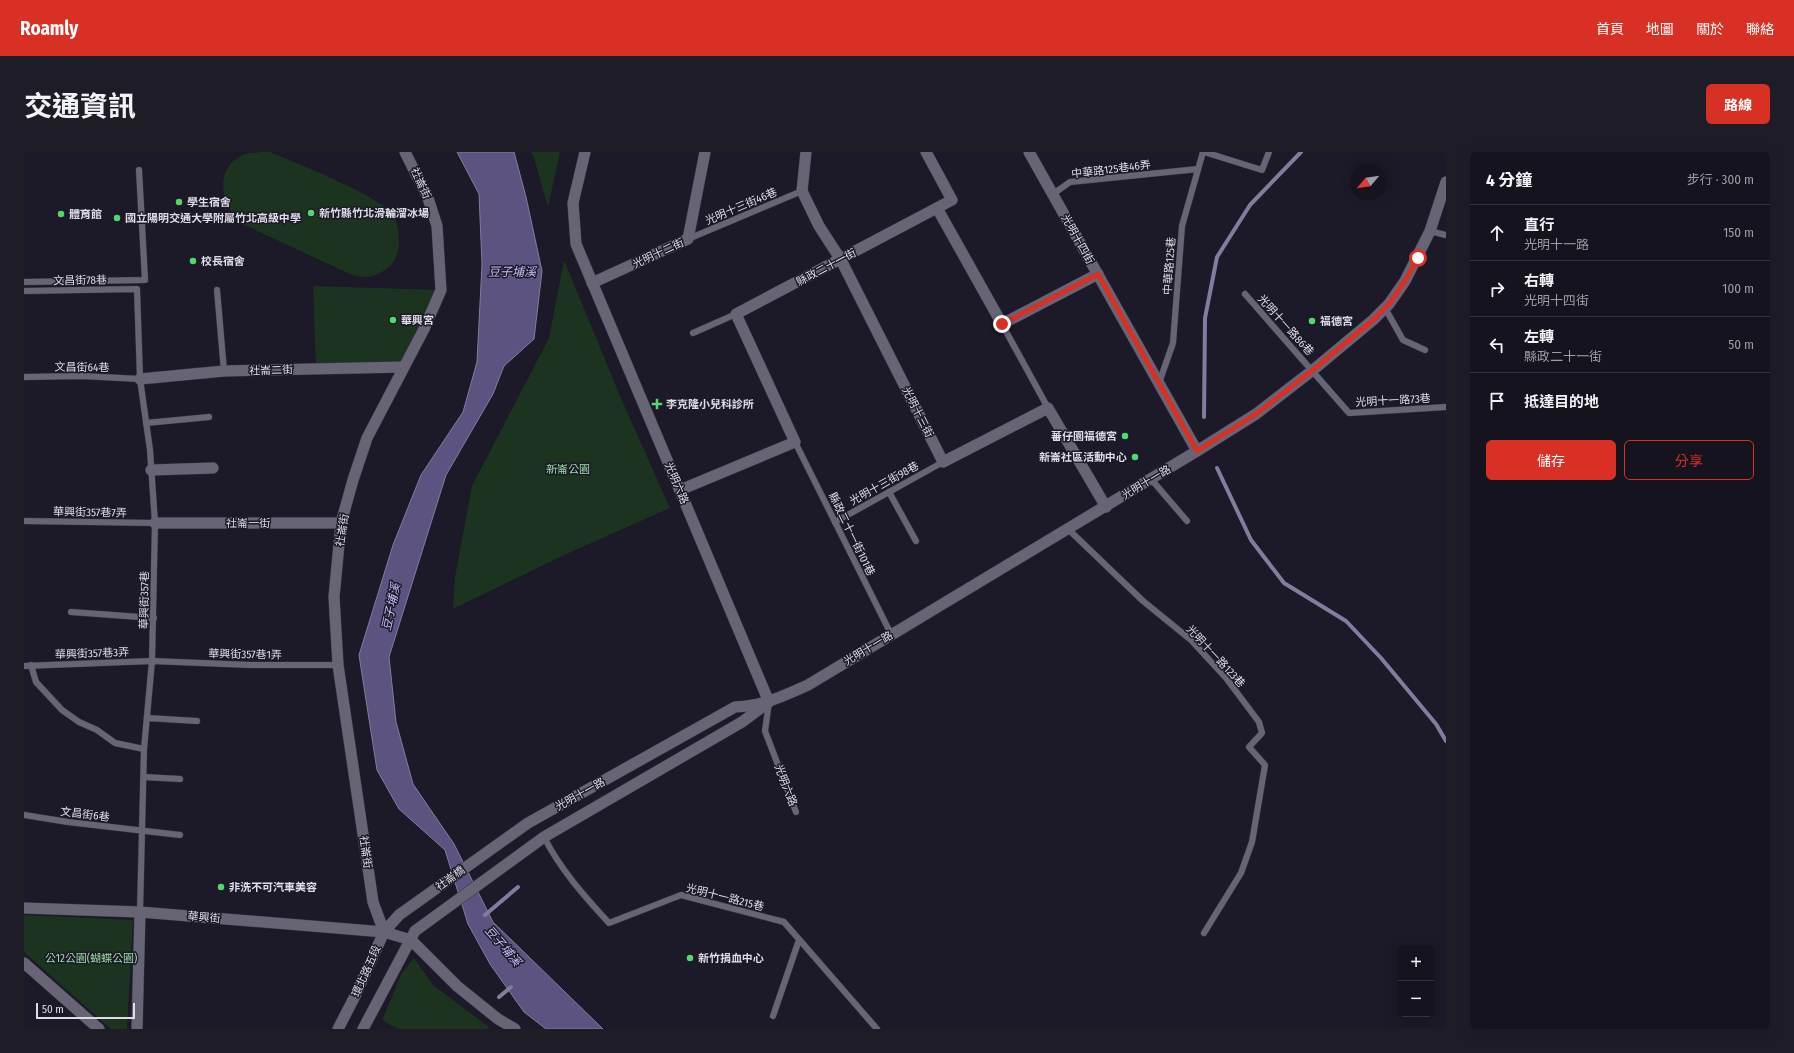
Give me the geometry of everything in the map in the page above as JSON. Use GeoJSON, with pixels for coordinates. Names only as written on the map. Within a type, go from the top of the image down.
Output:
{"type":"FeatureCollection","features":[{"type":"Feature","properties":{"kind":"street","name":"社崙街"},"geometry":{"type":"LineString","coordinates":[[384,932],[373,902],[338,665],[334,597],[341,523],[367,438],[424,329],[441,290],[437,226],[428,198],[405,152]]}},
{"type":"Feature","properties":{"kind":"street","name":"光明六路"},"geometry":{"type":"LineString","coordinates":[[585,152],[573,203],[576,244],[769,702]]}},
{"type":"Feature","properties":{"kind":"street","name":"光明十二街"},"geometry":{"type":"LineString","coordinates":[[592,283],[688,239],[705,152]]}},
{"type":"Feature","properties":{"kind":"street"},"geometry":{"type":"LineString","coordinates":[[802,191],[806,152]]}},
{"type":"Feature","properties":{"kind":"street","name":"縣政二十一街"},"geometry":{"type":"LineString","coordinates":[[736,314],[841,260],[952,200],[926,152]]}},
{"type":"Feature","properties":{"kind":"street","name":"光明十四街"},"geometry":{"type":"LineString","coordinates":[[1029,152],[1197,451]]}},
{"type":"Feature","properties":{"kind":"street","name":"光明十一路"},"geometry":{"type":"LineString","coordinates":[[502,841],[528,823],[735,707],[750,707],[769,702],[808,685],[1151,479],[1256,414],[1313,370],[1373,320],[1384,308],[1405,281],[1430,231],[1446,182]]}},
{"type":"Feature","properties":{"kind":"street","name":"光明十三街"},"geometry":{"type":"LineString","coordinates":[[802,191],[819,226],[841,260],[943,462]]}},
{"type":"Feature","properties":{"kind":"street"},"geometry":{"type":"LineString","coordinates":[[937,208],[1002,324],[1098,274]]}},
{"type":"Feature","properties":{"kind":"street"},"geometry":{"type":"LineString","coordinates":[[680,490],[795,442],[736,314]]}},
{"type":"Feature","properties":{"kind":"street","name":"社崙二街"},"geometry":{"type":"LineString","coordinates":[[140,378],[224,372],[403,367]]}},
{"type":"Feature","properties":{"kind":"street"},"geometry":{"type":"LineString","coordinates":[[943,462],[1048,408],[1106,506]]}},
{"type":"Feature","properties":{"kind":"street"},"geometry":{"type":"LineString","coordinates":[[151,470],[213,468]]}},
{"type":"Feature","properties":{"kind":"street","name":"社崙一街"},"geometry":{"type":"LineString","coordinates":[[156,523],[341,523]]}},
{"type":"Feature","properties":{"kind":"street","name":"光明十一路"},"geometry":{"type":"LineString","coordinates":[[513,859],[544,837],[742,722],[769,702]]}},
{"type":"Feature","properties":{"kind":"street","name":"社崙橋"},"geometry":{"type":"LineString","coordinates":[[399,915],[502,841]]}},
{"type":"Feature","properties":{"kind":"street","name":"社崙橋"},"geometry":{"type":"LineString","coordinates":[[413,936],[513,859]]}},
{"type":"Feature","properties":{"kind":"street","name":"華興街"},"geometry":{"type":"LineString","coordinates":[[24,908],[140,912],[384,932],[413,936]]}},
{"type":"Feature","properties":{"kind":"street"},"geometry":{"type":"LineString","coordinates":[[136,1029],[140,912]]}},
{"type":"Feature","properties":{"kind":"street","name":"環北路五段"},"geometry":{"type":"LineString","coordinates":[[338,1029],[356,996],[384,932],[399,915]]}},
{"type":"Feature","properties":{"kind":"street"},"geometry":{"type":"LineString","coordinates":[[413,936],[457,986],[498,1019],[515,1029]]}},
{"type":"Feature","properties":{"kind":"street","name":"環北路五段"},"geometry":{"type":"LineString","coordinates":[[362,1029],[413,936]]}},
{"type":"Feature","properties":{"kind":"street"},"geometry":{"type":"LineString","coordinates":[[24,963],[99,1029]]}},
{"type":"Feature","properties":{"kind":"lane"},"geometry":{"type":"LineString","coordinates":[[1203,152],[1262,170],[1268,152]]}},
{"type":"Feature","properties":{"kind":"lane","name":"中華路125巷"},"geometry":{"type":"LineString","coordinates":[[1159,383],[1173,343],[1182,226],[1203,152]]}},
{"type":"Feature","properties":{"kind":"lane","name":"中華路125巷46弄"},"geometry":{"type":"LineString","coordinates":[[1053,194],[1070,182],[1198,169]]}},
{"type":"Feature","properties":{"kind":"lane"},"geometry":{"type":"LineString","coordinates":[[24,282],[145,280],[139,170]]}},
{"type":"Feature","properties":{"kind":"lane","name":"光明十三街46巷"},"geometry":{"type":"LineString","coordinates":[[688,239],[802,191]]}},
{"type":"Feature","properties":{"kind":"lane"},"geometry":{"type":"LineString","coordinates":[[1430,231],[1446,235]]}},
{"type":"Feature","properties":{"kind":"lane","name":"文昌街78巷"},"geometry":{"type":"LineString","coordinates":[[24,291],[137,289]]}},
{"type":"Feature","properties":{"kind":"lane","name":"華興街357巷"},"geometry":{"type":"LineString","coordinates":[[137,289],[140,378],[156,523],[152,661],[144,749],[140,912]]}},
{"type":"Feature","properties":{"kind":"lane"},"geometry":{"type":"LineString","coordinates":[[217,290],[224,372]]}},
{"type":"Feature","properties":{"kind":"lane","name":"光明十一路86巷"},"geometry":{"type":"LineString","coordinates":[[1245,294],[1313,370]]}},
{"type":"Feature","properties":{"kind":"lane"},"geometry":{"type":"LineString","coordinates":[[1384,308],[1403,340],[1425,350]]}},
{"type":"Feature","properties":{"kind":"lane"},"geometry":{"type":"LineString","coordinates":[[693,333],[736,314]]}},
{"type":"Feature","properties":{"kind":"lane"},"geometry":{"type":"LineString","coordinates":[[1002,324],[1048,408]]}},
{"type":"Feature","properties":{"kind":"lane","name":"光明十一路73巷"},"geometry":{"type":"LineString","coordinates":[[1313,370],[1349,412],[1446,407]]}},
{"type":"Feature","properties":{"kind":"lane","name":"文昌街64巷"},"geometry":{"type":"LineString","coordinates":[[24,377],[82,376],[140,378]]}},
{"type":"Feature","properties":{"kind":"lane"},"geometry":{"type":"LineString","coordinates":[[146,423],[209,418]]}},
{"type":"Feature","properties":{"kind":"lane","name":"縣政二十一街101巷"},"geometry":{"type":"LineString","coordinates":[[795,442],[891,634]]}},
{"type":"Feature","properties":{"kind":"lane","name":"光明十三街98巷"},"geometry":{"type":"LineString","coordinates":[[835,522],[943,462]]}},
{"type":"Feature","properties":{"kind":"lane"},"geometry":{"type":"LineString","coordinates":[[1151,479],[1187,521]]}},
{"type":"Feature","properties":{"kind":"lane"},"geometry":{"type":"LineString","coordinates":[[889,492],[916,541]]}},
{"type":"Feature","properties":{"kind":"lane","name":"華興街357巷7弄"},"geometry":{"type":"LineString","coordinates":[[24,521],[156,523]]}},
{"type":"Feature","properties":{"kind":"lane","name":"光明十一路123巷"},"geometry":{"type":"LineString","coordinates":[[1068,529],[1143,601],[1191,640],[1226,678],[1259,722],[1262,733],[1249,747],[1265,765],[1252,842],[1241,873],[1204,933]]}},
{"type":"Feature","properties":{"kind":"lane"},"geometry":{"type":"LineString","coordinates":[[71,612],[154,618]]}},
{"type":"Feature","properties":{"kind":"lane","name":"華興街357巷1弄"},"geometry":{"type":"LineString","coordinates":[[152,661],[338,665]]}},
{"type":"Feature","properties":{"kind":"lane","name":"華興街357巷3弄"},"geometry":{"type":"LineString","coordinates":[[24,666],[152,661]]}},
{"type":"Feature","properties":{"kind":"lane"},"geometry":{"type":"LineString","coordinates":[[32,665],[36,682],[62,710],[79,722],[97,730],[115,743],[144,749]]}},
{"type":"Feature","properties":{"kind":"lane","name":"光明六路"},"geometry":{"type":"LineString","coordinates":[[769,702],[765,731],[796,812]]}},
{"type":"Feature","properties":{"kind":"lane"},"geometry":{"type":"LineString","coordinates":[[147,718],[197,721]]}},
{"type":"Feature","properties":{"kind":"lane"},"geometry":{"type":"LineString","coordinates":[[144,776],[180,779]]}},
{"type":"Feature","properties":{"kind":"lane","name":"文昌街6巷"},"geometry":{"type":"LineString","coordinates":[[24,815],[68,822],[180,835]]}},
{"type":"Feature","properties":{"kind":"lane","name":"光明十一路215巷"},"geometry":{"type":"LineString","coordinates":[[544,837],[550,849],[587,900],[609,923],[681,895],[784,922],[877,1029]]}},
{"type":"Feature","properties":{"kind":"lane"},"geometry":{"type":"LineString","coordinates":[[773,1016],[799,940]]}},
{"type":"Feature","properties":{"kind":"green space","name":"新竹縣竹北滑輪溜冰場"},"geometry":{"type":"Polygon","coordinates":[[[270,152],[317,172],[356,190],[386,208],[394,216],[399,236],[399,246],[395,259],[391,265],[384,271],[366,277],[350,274],[238,222],[227,204],[224,195],[224,176],[228,167],[235,160],[247,153],[270,152]]]}},
{"type":"Feature","properties":{"kind":"green space"},"geometry":{"type":"Polygon","coordinates":[[[531,152],[560,152],[548,207],[534,158],[531,152]]]}},
{"type":"Feature","properties":{"kind":"green space","name":"新崙公園"},"geometry":{"type":"Polygon","coordinates":[[[564,260],[620,396],[670,508],[562,556],[453,609],[455,577],[472,486],[549,338],[564,260]]]}},
{"type":"Feature","properties":{"kind":"green space"},"geometry":{"type":"Polygon","coordinates":[[[313,286],[441,290],[403,367],[316,368],[313,286]]]}},
{"type":"Feature","properties":{"kind":"green space","name":"公12公園(蝴蝶公園)"},"geometry":{"type":"Polygon","coordinates":[[[24,915],[133,920],[127,1029],[111,1029],[24,952],[24,915]]]}},
{"type":"Feature","properties":{"kind":"green space"},"geometry":{"type":"Polygon","coordinates":[[[414,958],[433,985],[489,1027],[487,1029],[398,1029],[382,1020],[402,973],[414,958]]]}},
{"type":"Feature","properties":{"kind":"water","name":"豆子埔溪"},"geometry":{"type":"Polygon","coordinates":[[[457,152],[514,152],[526,197],[542,271],[534,339],[504,366],[493,394],[446,475],[389,657],[396,722],[413,784],[454,844],[493,922],[603,1029],[546,1029],[524,1012],[490,964],[468,924],[445,850],[399,809],[377,770],[359,655],[393,545],[421,475],[463,412],[477,362],[482,264],[479,194],[457,152]]]}},
{"type":"Feature","properties":{"kind":"waterway"},"geometry":{"type":"LineString","coordinates":[[1204,417],[1205,318],[1217,257],[1250,205],[1301,152]]}},
{"type":"Feature","properties":{"kind":"waterway"},"geometry":{"type":"LineString","coordinates":[[1217,468],[1251,540],[1284,583],[1346,621],[1381,658],[1436,724],[1446,741]]}},
{"type":"Feature","properties":{"kind":"waterway"},"geometry":{"type":"LineString","coordinates":[[485,915],[518,887]]}},
{"type":"Feature","properties":{"kind":"waterway"},"geometry":{"type":"LineString","coordinates":[[499,997],[511,987]]}},
{"type":"Feature","properties":{"kind":"place","name":"學生宿舍"},"geometry":{"type":"Point","coordinates":[179,202]}},
{"type":"Feature","properties":{"kind":"place","name":"新竹縣竹北滑輪溜冰場"},"geometry":{"type":"Point","coordinates":[311,213]}},
{"type":"Feature","properties":{"kind":"place","name":"體育館"},"geometry":{"type":"Point","coordinates":[61,214]}},
{"type":"Feature","properties":{"kind":"place","name":"國立陽明交通大學附屬竹北高級中學"},"geometry":{"type":"Point","coordinates":[117,218]}},
{"type":"Feature","properties":{"kind":"place","name":"校長宿舍"},"geometry":{"type":"Point","coordinates":[193,261]}},
{"type":"Feature","properties":{"kind":"place","name":"華興宮"},"geometry":{"type":"Point","coordinates":[393,320]}},
{"type":"Feature","properties":{"kind":"place","name":"福德宮"},"geometry":{"type":"Point","coordinates":[1312,321]}},
{"type":"Feature","properties":{"kind":"place","name":"李克隆小兒科診所"},"geometry":{"type":"Point","coordinates":[657,404]}},
{"type":"Feature","properties":{"kind":"place","name":"蕃仔園福德宮"},"geometry":{"type":"Point","coordinates":[1125,436]}},
{"type":"Feature","properties":{"kind":"place","name":"新崙社區活動中心"},"geometry":{"type":"Point","coordinates":[1135,457]}},
{"type":"Feature","properties":{"kind":"place","name":"非洗不可汽車美容"},"geometry":{"type":"Point","coordinates":[221,887]}},
{"type":"Feature","properties":{"kind":"place","name":"新竹捐血中心"},"geometry":{"type":"Point","coordinates":[690,958]}},
{"type":"Feature","properties":{"kind":"route"},"geometry":{"type":"LineString","coordinates":[[1002,324],[1098,274],[1197,451],[1256,414],[1313,370],[1373,320],[1389,304],[1405,281],[1418,258]]}}]}
